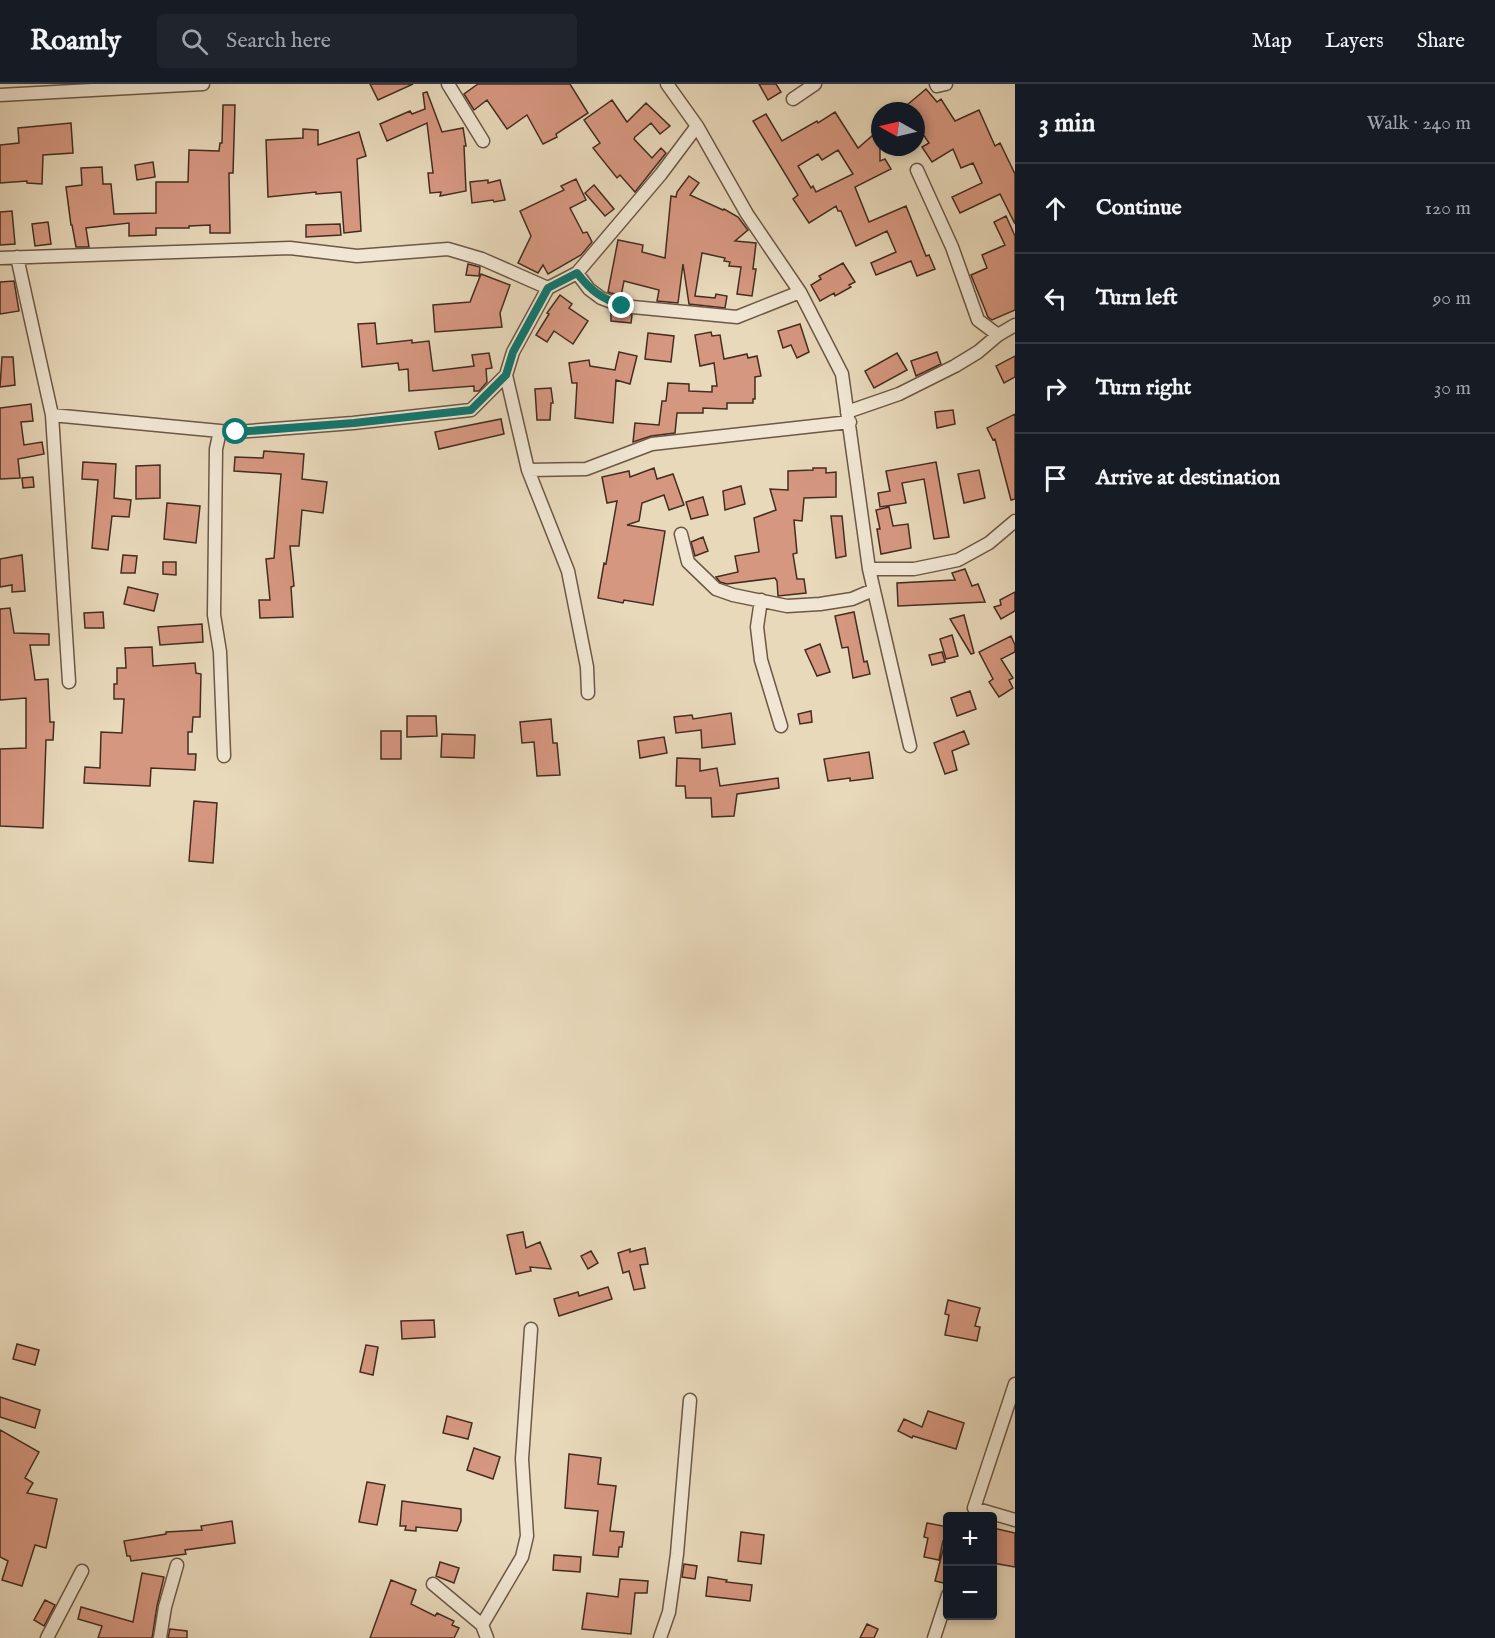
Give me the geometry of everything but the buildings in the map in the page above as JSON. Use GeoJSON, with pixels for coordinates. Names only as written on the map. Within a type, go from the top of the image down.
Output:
{"type":"FeatureCollection","features":[{"type":"Feature","properties":{"kind":"street"},"geometry":{"type":"LineString","coordinates":[[0,95],[203,84]]}},
{"type":"Feature","properties":{"kind":"street"},"geometry":{"type":"LineString","coordinates":[[448,84],[483,141]]}},
{"type":"Feature","properties":{"kind":"street"},"geometry":{"type":"LineString","coordinates":[[667,84],[697,126],[747,214],[800,292],[842,374],[869,569],[910,746]]}},
{"type":"Feature","properties":{"kind":"street"},"geometry":{"type":"LineString","coordinates":[[793,99],[815,84]]}},
{"type":"Feature","properties":{"kind":"street"},"geometry":{"type":"LineString","coordinates":[[936,84],[946,84]]}},
{"type":"Feature","properties":{"kind":"street"},"geometry":{"type":"LineString","coordinates":[[52,415],[236,432],[354,423],[471,410],[506,375],[513,352],[548,288],[577,273],[661,174],[697,126]]}},
{"type":"Feature","properties":{"kind":"street"},"geometry":{"type":"LineString","coordinates":[[917,170],[952,247],[978,320],[998,335]]}},
{"type":"Feature","properties":{"kind":"street"},"geometry":{"type":"LineString","coordinates":[[0,258],[290,248],[357,256],[448,249],[482,259],[548,288]]}},
{"type":"Feature","properties":{"kind":"street"},"geometry":{"type":"LineString","coordinates":[[17,257],[52,415],[69,682]]}},
{"type":"Feature","properties":{"kind":"street"},"geometry":{"type":"LineString","coordinates":[[577,273],[589,289],[602,298],[622,306],[737,317],[800,292]]}},
{"type":"Feature","properties":{"kind":"street"},"geometry":{"type":"LineString","coordinates":[[528,470],[586,469],[652,444],[848,417],[955,366],[1015,325]]}},
{"type":"Feature","properties":{"kind":"street"},"geometry":{"type":"LineString","coordinates":[[506,375],[528,470],[568,571],[587,667],[588,693]]}},
{"type":"Feature","properties":{"kind":"street"},"geometry":{"type":"LineString","coordinates":[[220,431],[216,449],[214,615],[220,652],[224,756]]}},
{"type":"Feature","properties":{"kind":"street"},"geometry":{"type":"LineString","coordinates":[[869,569],[914,569],[958,560],[1014,525]]}},
{"type":"Feature","properties":{"kind":"street"},"geometry":{"type":"LineString","coordinates":[[681,534],[688,562],[716,589],[733,596],[787,606],[852,599],[873,590]]}},
{"type":"Feature","properties":{"kind":"street"},"geometry":{"type":"LineString","coordinates":[[761,600],[757,627],[761,660],[781,726]]}},
{"type":"Feature","properties":{"kind":"street"},"geometry":{"type":"LineString","coordinates":[[482,1625],[522,1557],[527,1536],[522,1459],[531,1329]]}},
{"type":"Feature","properties":{"kind":"street"},"geometry":{"type":"LineString","coordinates":[[973,1512],[1015,1384]]}},
{"type":"Feature","properties":{"kind":"street"},"geometry":{"type":"LineString","coordinates":[[660,1638],[669,1612],[677,1554],[690,1400]]}},
{"type":"Feature","properties":{"kind":"street"},"geometry":{"type":"LineString","coordinates":[[997,1517],[1015,1520]]}},
{"type":"Feature","properties":{"kind":"street"},"geometry":{"type":"LineString","coordinates":[[160,1638],[165,1607],[177,1565]]}},
{"type":"Feature","properties":{"kind":"street"},"geometry":{"type":"LineString","coordinates":[[47,1638],[82,1571]]}},
{"type":"Feature","properties":{"kind":"street"},"geometry":{"type":"LineString","coordinates":[[433,1584],[482,1625],[487,1638]]}},
{"type":"Feature","properties":{"kind":"street"},"geometry":{"type":"LineString","coordinates":[[934,1638],[943,1610]]}},
{"type":"Feature","properties":{"kind":"route"},"geometry":{"type":"LineString","coordinates":[[236,432],[354,423],[471,410],[506,375],[513,352],[548,288],[577,273],[589,289],[602,298],[622,306]]}}]}
